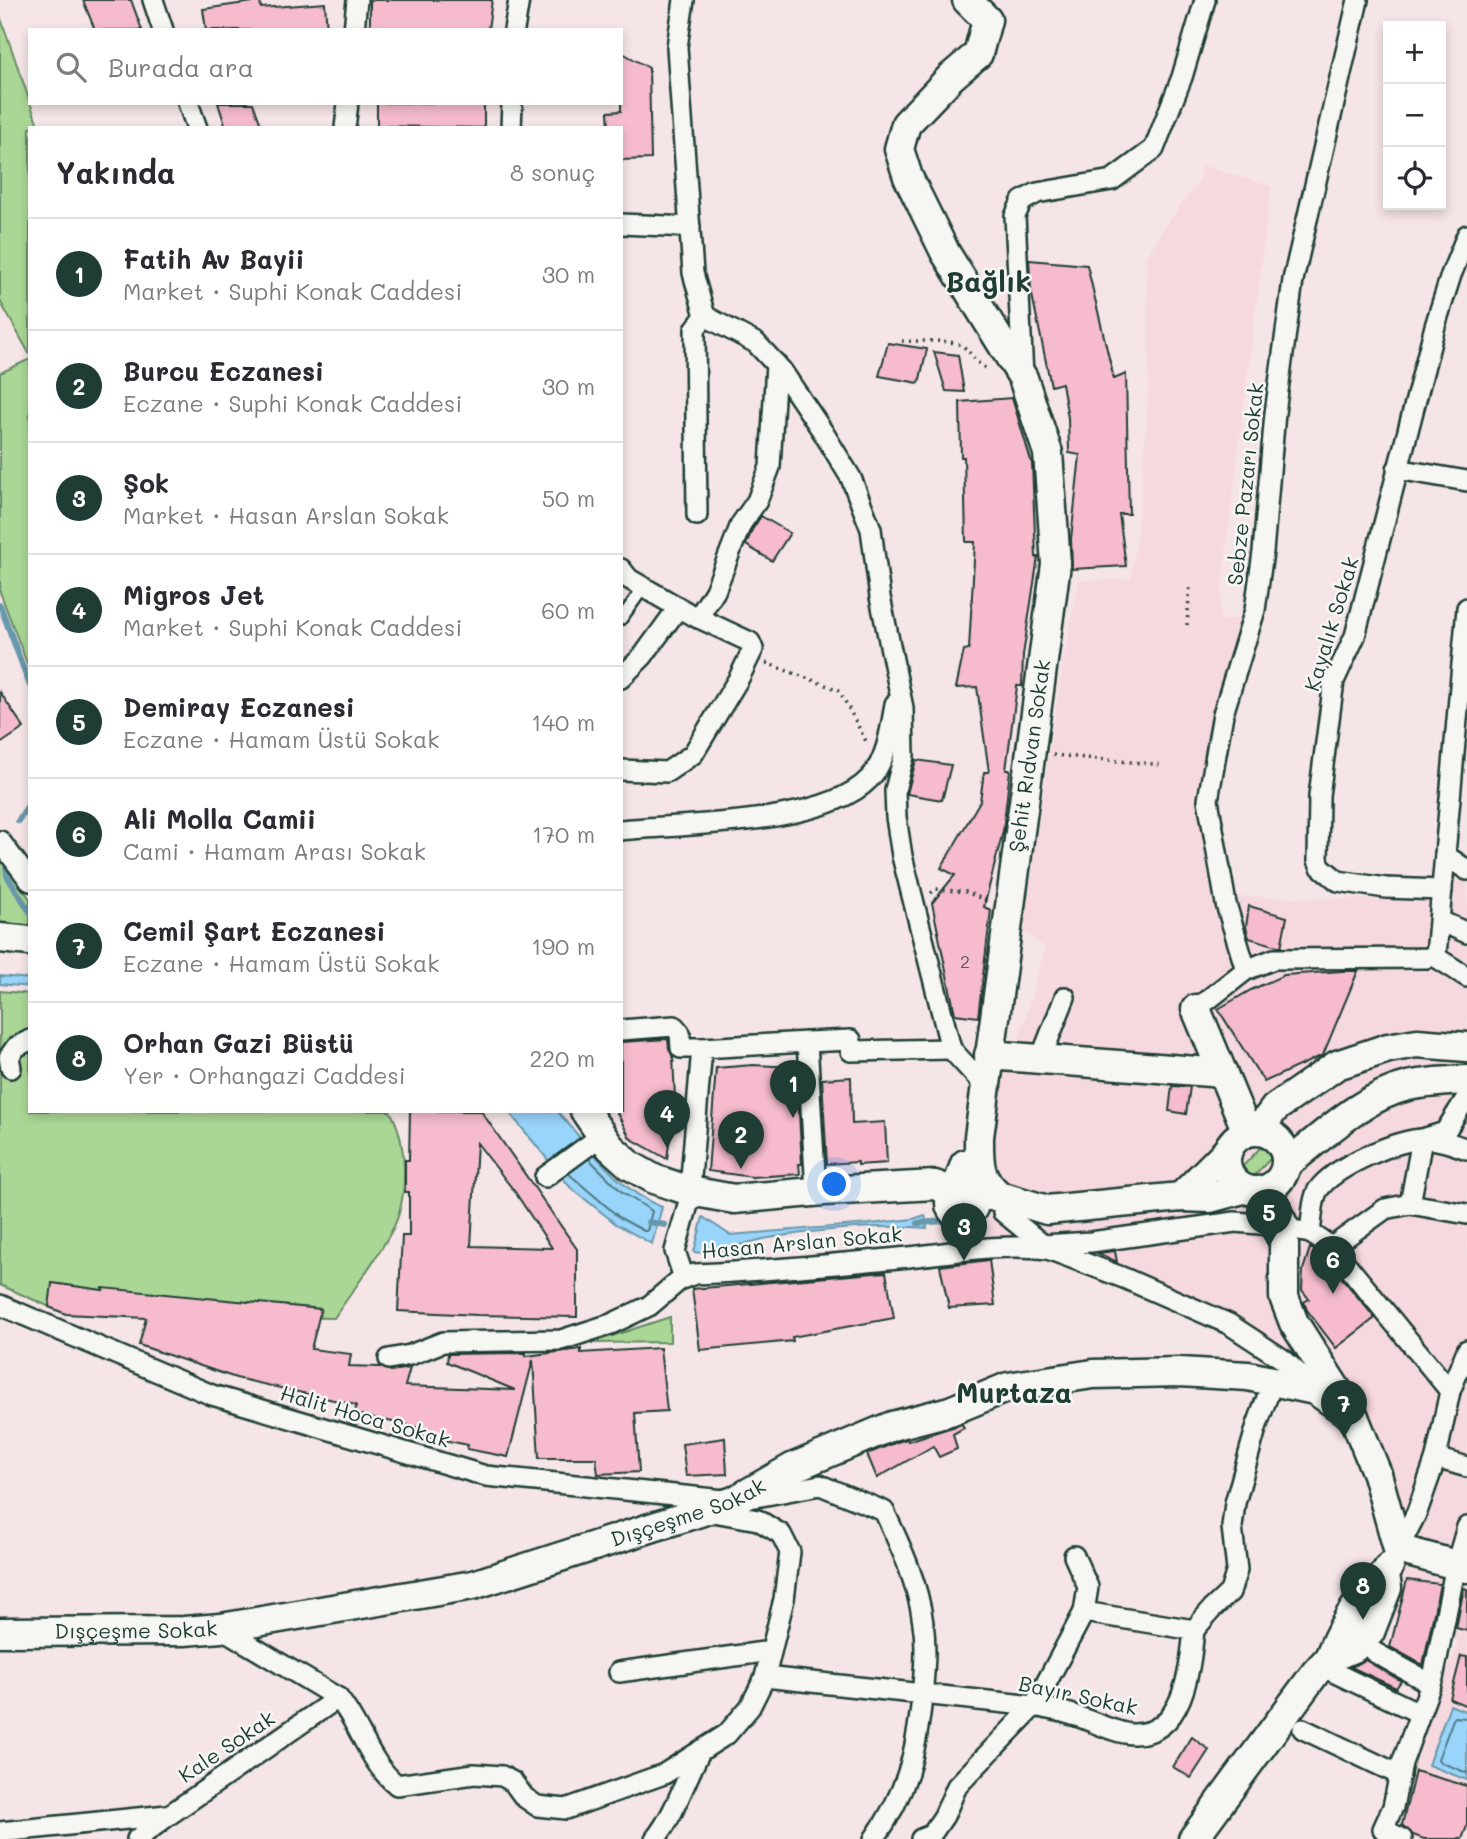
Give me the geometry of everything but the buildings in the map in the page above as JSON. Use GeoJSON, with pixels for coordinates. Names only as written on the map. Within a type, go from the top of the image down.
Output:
{"type":"FeatureCollection","features":[{"type":"Feature","properties":{"kind":"street"},"geometry":{"type":"LineString","coordinates":[[153,0],[162,28]]}},
{"type":"Feature","properties":{"kind":"street"},"geometry":{"type":"LineString","coordinates":[[354,28],[357,0]]}},
{"type":"Feature","properties":{"kind":"street"},"geometry":{"type":"LineString","coordinates":[[514,28],[519,0]]}},
{"type":"Feature","properties":{"kind":"street"},"geometry":{"type":"LineString","coordinates":[[684,0],[677,47],[693,273],[705,316],[756,343],[776,364],[824,432],[851,478],[871,528],[880,597],[903,708],[904,756],[895,790],[896,817],[915,909],[951,1049],[985,1086]]}},
{"type":"Feature","properties":{"kind":"street"},"geometry":{"type":"LineString","coordinates":[[967,0],[989,10]]}},
{"type":"Feature","properties":{"kind":"street"},"geometry":{"type":"LineString","coordinates":[[1023,378],[1015,216],[1022,201],[1037,193],[1112,180],[1154,149],[1182,77],[1205,0]]}},
{"type":"Feature","properties":{"kind":"street","name":"Sebze Pazarı Sokak"},"geometry":{"type":"LineString","coordinates":[[1246,970],[1226,904],[1208,800],[1223,714],[1255,610],[1263,552],[1275,413],[1293,280],[1358,0]]}},
{"type":"Feature","properties":{"kind":"street","name":"Şehit Rıdvan Sokak"},"geometry":{"type":"LineString","coordinates":[[956,1199],[972,1166],[979,1137],[1056,564],[1048,453],[1023,378],[945,252],[908,177],[899,149],[906,124],[951,77],[978,54],[989,10]]}},
{"type":"Feature","properties":{"kind":"street"},"geometry":{"type":"LineString","coordinates":[[189,105],[196,126]]}},
{"type":"Feature","properties":{"kind":"street"},"geometry":{"type":"LineString","coordinates":[[345,126],[348,105]]}},
{"type":"Feature","properties":{"kind":"street"},"geometry":{"type":"LineString","coordinates":[[511,126],[512,105]]}},
{"type":"Feature","properties":{"kind":"street"},"geometry":{"type":"LineString","coordinates":[[623,224],[690,227]]}},
{"type":"Feature","properties":{"kind":"street","name":"Kayalık Sokak"},"geometry":{"type":"LineString","coordinates":[[1443,890],[1386,888],[1338,881],[1321,867],[1318,860],[1319,796],[1334,681],[1355,636],[1435,326],[1467,235]]}},
{"type":"Feature","properties":{"kind":"street"},"geometry":{"type":"LineString","coordinates":[[697,515],[695,329],[705,316]]}},
{"type":"Feature","properties":{"kind":"street"},"geometry":{"type":"LineString","coordinates":[[698,618],[715,591],[741,524],[757,501],[770,467],[776,364]]}},
{"type":"Feature","properties":{"kind":"street"},"geometry":{"type":"LineString","coordinates":[[1397,469],[1467,481]]}},
{"type":"Feature","properties":{"kind":"street"},"geometry":{"type":"LineString","coordinates":[[623,572],[629,579],[678,608],[750,642],[753,649],[739,678],[693,754],[667,772],[623,770]]}},
{"type":"Feature","properties":{"kind":"street"},"geometry":{"type":"LineString","coordinates":[[623,676],[643,656],[678,608]]}},
{"type":"Feature","properties":{"kind":"street"},"geometry":{"type":"LineString","coordinates":[[1434,957],[1438,951],[1445,855],[1459,801],[1467,608]]}},
{"type":"Feature","properties":{"kind":"street"},"geometry":{"type":"LineString","coordinates":[[623,830],[750,820],[826,803],[855,790],[870,778],[882,759],[892,720],[898,679]]}},
{"type":"Feature","properties":{"kind":"street"},"geometry":{"type":"LineString","coordinates":[[0,841],[28,878]]}},
{"type":"Feature","properties":{"kind":"street"},"geometry":{"type":"LineString","coordinates":[[1445,855],[1467,870]]}},
{"type":"Feature","properties":{"kind":"street"},"geometry":{"type":"LineString","coordinates":[[1440,921],[1467,933]]}},
{"type":"Feature","properties":{"kind":"street"},"geometry":{"type":"LineString","coordinates":[[0,938],[28,941]]}},
{"type":"Feature","properties":{"kind":"street"},"geometry":{"type":"LineString","coordinates":[[1287,1164],[1283,1148],[1251,1137],[1196,1009],[1246,970],[1275,959],[1434,957],[1467,977]]}},
{"type":"Feature","properties":{"kind":"street"},"geometry":{"type":"LineString","coordinates":[[1041,1058],[1065,996]]}},
{"type":"Feature","properties":{"kind":"street"},"geometry":{"type":"LineString","coordinates":[[623,1030],[674,1026],[680,1033],[681,1048],[851,1040],[851,1051],[951,1049]]}},
{"type":"Feature","properties":{"kind":"street"},"geometry":{"type":"LineString","coordinates":[[10,1068],[9,1057],[16,1047],[28,1041]]}},
{"type":"Feature","properties":{"kind":"street"},"geometry":{"type":"LineString","coordinates":[[807,1042],[817,1191]]}},
{"type":"Feature","properties":{"kind":"street"},"geometry":{"type":"LineString","coordinates":[[1450,1391],[1332,1247],[1284,1228],[1254,1190],[1236,1184],[1227,1169],[1275,1108],[1337,1065],[1388,1048],[1417,1043],[1467,1047]]}},
{"type":"Feature","properties":{"kind":"street"},"geometry":{"type":"LineString","coordinates":[[684,1278],[675,1251],[690,1192],[702,1048]]}},
{"type":"Feature","properties":{"kind":"street"},"geometry":{"type":"LineString","coordinates":[[989,1055],[1130,1068],[1223,1073]]}},
{"type":"Feature","properties":{"kind":"street"},"geometry":{"type":"LineString","coordinates":[[586,1113],[610,1147],[631,1166],[690,1192],[734,1199],[817,1191],[906,1187],[1006,1210],[1047,1210],[1181,1197],[1209,1198],[1254,1190],[1280,1181],[1287,1164],[1374,1099],[1406,1086],[1467,1080]]}},
{"type":"Feature","properties":{"kind":"street"},"geometry":{"type":"LineString","coordinates":[[1398,1549],[1377,1474],[1354,1417],[1294,1322],[1284,1297],[1284,1228],[1340,1170],[1394,1143],[1445,1132],[1467,1097]]}},
{"type":"Feature","properties":{"kind":"street"},"geometry":{"type":"LineString","coordinates":[[1181,1197],[1251,1137],[1330,1130]]}},
{"type":"Feature","properties":{"kind":"street"},"geometry":{"type":"LineString","coordinates":[[1422,1139],[1441,1140],[1467,1149]]}},
{"type":"Feature","properties":{"kind":"street"},"geometry":{"type":"LineString","coordinates":[[1410,1204],[1422,1139]]}},
{"type":"Feature","properties":{"kind":"street"},"geometry":{"type":"LineString","coordinates":[[545,1177],[593,1142]]}},
{"type":"Feature","properties":{"kind":"street"},"geometry":{"type":"LineString","coordinates":[[972,1166],[1006,1210],[1000,1241],[988,1248]]}},
{"type":"Feature","properties":{"kind":"street"},"geometry":{"type":"LineString","coordinates":[[1332,1247],[1385,1209],[1410,1204],[1467,1213]]}},
{"type":"Feature","properties":{"kind":"street","name":"Hasan Arslan Sokak"},"geometry":{"type":"LineString","coordinates":[[1006,1210],[1045,1247],[1229,1324],[1284,1360],[1315,1390]]}},
{"type":"Feature","properties":{"kind":"street","name":"Hasan Arslan Sokak"},"geometry":{"type":"LineString","coordinates":[[389,1359],[410,1355],[443,1342],[561,1340],[611,1324],[649,1306],[684,1278],[695,1274],[988,1248],[1045,1247],[1235,1222],[1284,1228]]}},
{"type":"Feature","properties":{"kind":"street","name":"Halit Hoca Sokak"},"geometry":{"type":"LineString","coordinates":[[0,1305],[212,1395],[486,1476],[734,1502],[820,1485],[884,1511],[909,1565],[923,1622],[925,1672],[917,1744],[902,1794],[874,1839]]}},
{"type":"Feature","properties":{"kind":"street"},"geometry":{"type":"LineString","coordinates":[[1194,1839],[1270,1731],[1316,1672],[1329,1664],[1343,1624],[1376,1581],[1385,1575],[1417,1512],[1436,1458],[1450,1391],[1467,1350]]}},
{"type":"Feature","properties":{"kind":"street","name":"Dışçeşme Sokak"},"geometry":{"type":"LineString","coordinates":[[0,1632],[184,1631],[221,1628],[473,1584],[734,1502],[792,1468],[892,1426],[950,1411],[1008,1387],[1093,1374],[1180,1371],[1248,1376],[1315,1390],[1354,1417]]}},
{"type":"Feature","properties":{"kind":"street"},"geometry":{"type":"LineString","coordinates":[[1084,1612],[1194,1630],[1230,1592],[1237,1570],[1232,1527],[1235,1503],[1256,1425],[1273,1381]]}},
{"type":"Feature","properties":{"kind":"street"},"geometry":{"type":"LineString","coordinates":[[1436,1458],[1467,1467]]}},
{"type":"Feature","properties":{"kind":"street"},"geometry":{"type":"LineString","coordinates":[[221,1628],[338,1699],[351,1715],[377,1766],[397,1785],[474,1774],[502,1776],[513,1782],[524,1797],[537,1806],[566,1809],[664,1773],[727,1734],[750,1707],[765,1677],[784,1599],[790,1552],[781,1534],[758,1520],[706,1510]]}},
{"type":"Feature","properties":{"kind":"street"},"geometry":{"type":"LineString","coordinates":[[1402,1839],[1383,1829],[1393,1807],[1402,1763],[1431,1684],[1461,1566],[1467,1527]]}},
{"type":"Feature","properties":{"kind":"street"},"geometry":{"type":"LineString","coordinates":[[1398,1549],[1461,1566]]}},
{"type":"Feature","properties":{"kind":"street"},"geometry":{"type":"LineString","coordinates":[[921,1839],[931,1835],[944,1816],[957,1786],[1034,1706],[1084,1612],[1088,1587],[1074,1556]]}},
{"type":"Feature","properties":{"kind":"street","name":"Bayır Sokak"},"geometry":{"type":"LineString","coordinates":[[765,1677],[1034,1706],[1073,1715],[1130,1734],[1152,1732],[1170,1718],[1186,1687],[1194,1630]]}},
{"type":"Feature","properties":{"kind":"street"},"geometry":{"type":"LineString","coordinates":[[619,1672],[771,1651]]}},
{"type":"Feature","properties":{"kind":"street"},"geometry":{"type":"LineString","coordinates":[[1374,1652],[1431,1684]]}},
{"type":"Feature","properties":{"kind":"street"},"geometry":{"type":"LineString","coordinates":[[1329,1664],[1419,1713]]}},
{"type":"Feature","properties":{"kind":"street","name":"Kale Sokak"},"geometry":{"type":"LineString","coordinates":[[0,1832],[169,1815],[338,1699]]}},
{"type":"Feature","properties":{"kind":"street"},"geometry":{"type":"LineString","coordinates":[[1303,1729],[1400,1775]]}},
{"type":"Feature","properties":{"kind":"street"},"geometry":{"type":"LineString","coordinates":[[655,1839],[667,1825],[688,1775],[704,1746]]}},
{"type":"Feature","properties":{"kind":"street"},"geometry":{"type":"LineString","coordinates":[[137,1839],[169,1815]]}},
{"type":"Feature","properties":{"kind":"lane"},"geometry":{"type":"LineString","coordinates":[[623,616],[644,587]]}},
{"type":"Feature","properties":{"kind":"path"},"geometry":{"type":"LineString","coordinates":[[902,341],[952,342],[964,347],[972,358],[991,371]]}},
{"type":"Feature","properties":{"kind":"path"},"geometry":{"type":"LineString","coordinates":[[1187,625],[1190,584]]}},
{"type":"Feature","properties":{"kind":"path"},"geometry":{"type":"LineString","coordinates":[[753,649],[764,662],[839,690],[863,739],[872,750],[884,751]]}},
{"type":"Feature","properties":{"kind":"path"},"geometry":{"type":"LineString","coordinates":[[1030,753],[1164,765]]}},
{"type":"Feature","properties":{"kind":"path"},"geometry":{"type":"LineString","coordinates":[[915,909],[936,889],[966,892],[1009,910]]}},
{"type":"Feature","properties":{"kind":"shaded area"},"geometry":{"type":"Polygon","coordinates":[[[1201,165],[1271,186],[1223,576],[1220,620],[1242,618],[1195,795],[1218,896],[1448,901],[1450,854],[1467,865],[1467,1839],[1405,1839],[1387,1832],[1458,1642],[1387,1616],[1411,1542],[1377,1531],[1365,1465],[1341,1411],[1286,1359],[1044,1240],[991,1238],[981,1137],[985,1086],[1014,1056],[1045,948],[1023,931],[1062,666],[1079,580],[1131,579],[1142,485],[1149,380],[1146,258],[1164,227],[1199,182],[1201,165]]]}},
{"type":"Feature","properties":{"kind":"green space"},"geometry":{"type":"Polygon","coordinates":[[[0,16],[28,96],[28,105],[31,105],[38,126],[28,126],[28,351],[0,301],[0,16]]]}},
{"type":"Feature","properties":{"kind":"green space"},"geometry":{"type":"Polygon","coordinates":[[[28,360],[28,666],[0,592],[0,373],[28,360]]]}},
{"type":"Feature","properties":{"kind":"green space"},"geometry":{"type":"Polygon","coordinates":[[[0,858],[28,896],[28,928],[0,926],[0,858]]]}},
{"type":"Feature","properties":{"kind":"green space"},"geometry":{"type":"Polygon","coordinates":[[[0,991],[28,994],[28,1113],[391,1113],[396,1124],[404,1172],[397,1219],[371,1265],[334,1318],[66,1314],[0,1285],[0,991]]]}},
{"type":"Feature","properties":{"kind":"green space"},"geometry":{"type":"Polygon","coordinates":[[[1260,1148],[1269,1151],[1271,1158],[1254,1176],[1250,1176],[1243,1166],[1260,1148]]]}},
{"type":"Feature","properties":{"kind":"green space"},"geometry":{"type":"Polygon","coordinates":[[[670,1317],[670,1342],[591,1343],[670,1317]]]}},
{"type":"Feature","properties":{"kind":"water"},"geometry":{"type":"Polygon","coordinates":[[[0,976],[28,979],[28,987],[0,984],[0,976]]]}},
{"type":"Feature","properties":{"kind":"water"},"geometry":{"type":"Polygon","coordinates":[[[510,1113],[559,1113],[617,1178],[631,1190],[662,1207],[652,1244],[616,1224],[570,1187],[510,1113]]]}},
{"type":"Feature","properties":{"kind":"water"},"geometry":{"type":"Polygon","coordinates":[[[925,1215],[927,1228],[869,1227],[827,1230],[769,1238],[710,1252],[694,1252],[703,1217],[730,1235],[870,1224],[925,1215]]]}},
{"type":"Feature","properties":{"kind":"water"},"geometry":{"type":"Polygon","coordinates":[[[1450,1705],[1467,1712],[1467,1780],[1428,1765],[1450,1705]]]}},
{"type":"Feature","properties":{"kind":"waterway"},"geometry":{"type":"LineString","coordinates":[[0,605],[28,681]]}},
{"type":"Feature","properties":{"kind":"waterway"},"geometry":{"type":"LineString","coordinates":[[18,821],[28,805]]}},
{"type":"Feature","properties":{"kind":"waterway"},"geometry":{"type":"LineString","coordinates":[[6,866],[7,876],[28,909]]}},
{"type":"Feature","properties":{"kind":"waterway"},"geometry":{"type":"LineString","coordinates":[[918,1223],[971,1219]]}},
{"type":"Feature","properties":{"kind":"waterway"},"geometry":{"type":"LineString","coordinates":[[649,1222],[665,1225]]}},
{"type":"Feature","properties":{"kind":"place","name":"Fatih Av Bayii"},"geometry":{"type":"Point","coordinates":[793,1118]}},
{"type":"Feature","properties":{"kind":"place","name":"Migros Jet"},"geometry":{"type":"Point","coordinates":[667,1148]}},
{"type":"Feature","properties":{"kind":"place","name":"Burcu Eczanesi"},"geometry":{"type":"Point","coordinates":[741,1169]}},
{"type":"Feature","properties":{"kind":"place","name":"Demiray Eczanesi"},"geometry":{"type":"Point","coordinates":[1269,1247]}},
{"type":"Feature","properties":{"kind":"place","name":"Şok"},"geometry":{"type":"Point","coordinates":[964,1261]}},
{"type":"Feature","properties":{"kind":"place","name":"Ali Molla Camii"},"geometry":{"type":"Point","coordinates":[1333,1294]}},
{"type":"Feature","properties":{"kind":"place","name":"Cemil Şart Eczanesi"},"geometry":{"type":"Point","coordinates":[1344,1438]}},
{"type":"Feature","properties":{"kind":"place","name":"Orhan Gazi Büstü"},"geometry":{"type":"Point","coordinates":[1363,1620]}},
{"type":"Feature","properties":{"kind":"district","name":"Bağlık"},"geometry":{"type":"Point","coordinates":[988,282]}},
{"type":"Feature","properties":{"kind":"district","name":"Murtaza"},"geometry":{"type":"Point","coordinates":[1014,1393]}}]}
